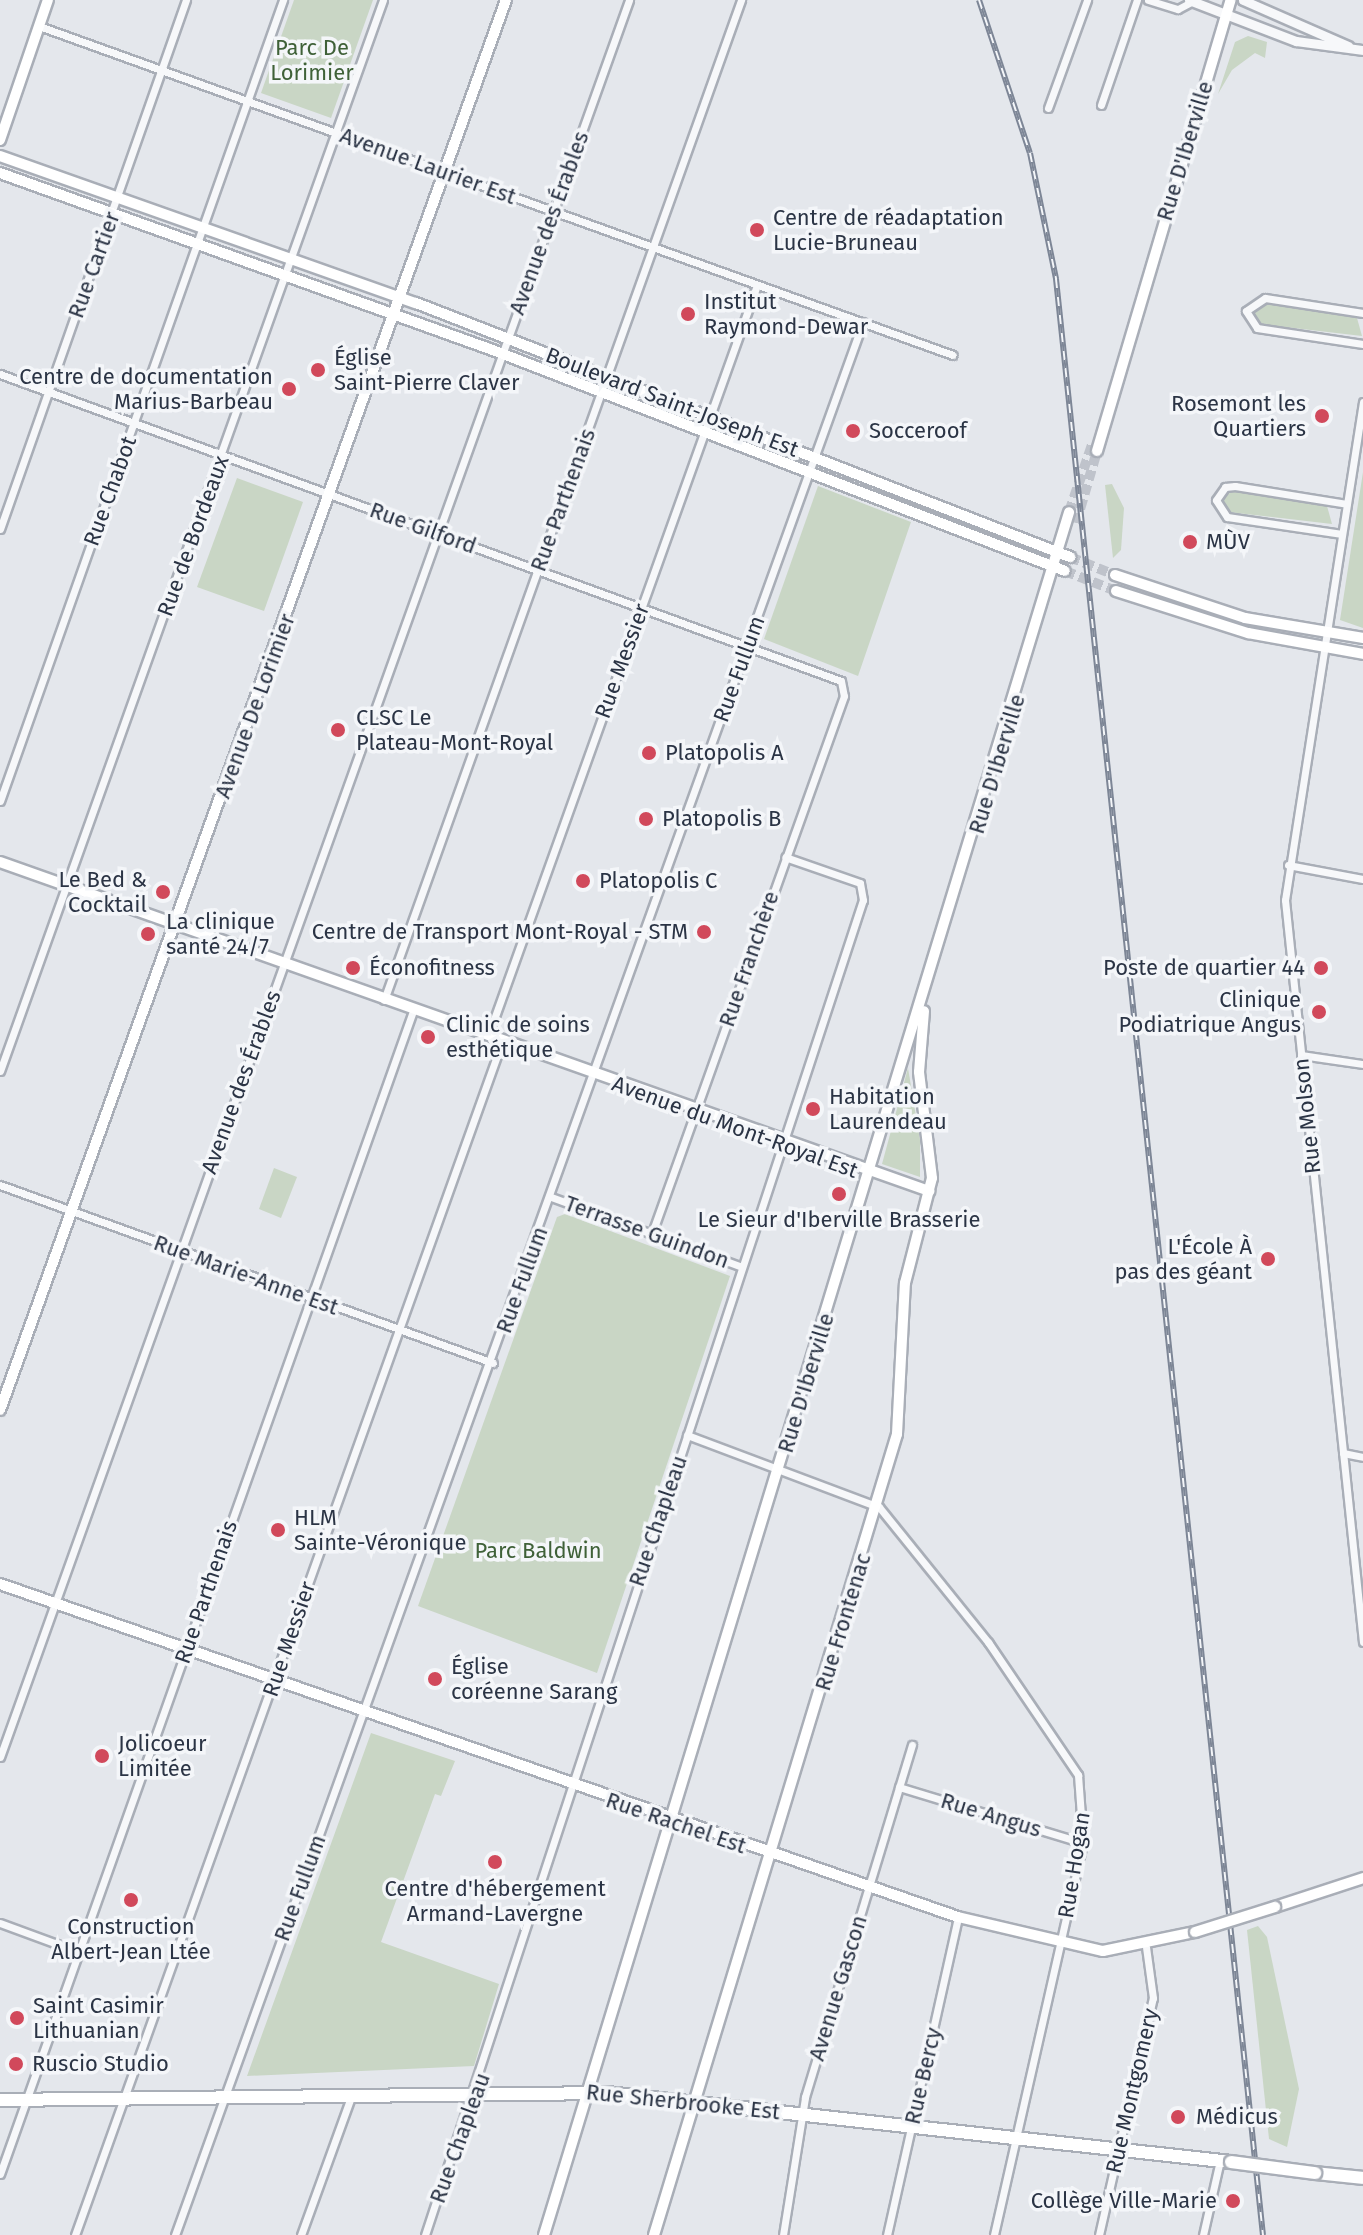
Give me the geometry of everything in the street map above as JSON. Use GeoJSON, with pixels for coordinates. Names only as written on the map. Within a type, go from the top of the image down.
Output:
{"type":"FeatureCollection","features":[{"type":"Feature","properties":{"kind":"main road"},"geometry":{"type":"LineString","coordinates":[[0,140],[48,0]]}},
{"type":"Feature","properties":{"kind":"main road","name":"Avenue De Lorimier"},"geometry":{"type":"LineString","coordinates":[[0,1410],[506,0]]}},
{"type":"Feature","properties":{"kind":"main road","name":"Rue D'Iberville"},"geometry":{"type":"LineString","coordinates":[[1095,445],[1231,0]]}},
{"type":"Feature","properties":{"kind":"main road","name":"Boulevard Saint-Joseph Est"},"geometry":{"type":"LineString","coordinates":[[0,156],[401,298],[1066,555]]}},
{"type":"Feature","properties":{"kind":"main road","name":"Boulevard Saint-Joseph Est"},"geometry":{"type":"LineString","coordinates":[[0,173],[503,353],[1062,570]]}},
{"type":"Feature","properties":{"kind":"main road","name":"Rue D'Iberville"},"geometry":{"type":"LineString","coordinates":[[544,2235],[869,1175],[1062,570],[1073,527],[1069,512]]}},
{"type":"Feature","properties":{"kind":"main road"},"geometry":{"type":"LineString","coordinates":[[1115,575],[1245,618],[1363,638]]}},
{"type":"Feature","properties":{"kind":"main road"},"geometry":{"type":"LineString","coordinates":[[1116,591],[1197,619],[1363,654]]}},
{"type":"Feature","properties":{"kind":"main road","name":"Avenue du Mont-Royal Est"},"geometry":{"type":"LineString","coordinates":[[0,862],[696,1114],[869,1175],[929,1191]]}},
{"type":"Feature","properties":{"kind":"main road","name":"Rue Frontenac"},"geometry":{"type":"LineString","coordinates":[[654,2235],[879,1507],[897,1434],[905,1283],[929,1191],[932,1155],[918,1054],[926,993]]}},
{"type":"Feature","properties":{"kind":"main road","name":"Rue Rachel Est"},"geometry":{"type":"LineString","coordinates":[[0,1584],[672,1823],[958,1917],[1061,1945],[1146,1947],[1363,1878]]}},
{"type":"Feature","properties":{"kind":"main road","name":"Rue Sherbrooke Est"},"geometry":{"type":"LineString","coordinates":[[0,2100],[476,2090],[589,2092],[1017,2136],[1363,2178]]}},
{"type":"Feature","properties":{"kind":"street","name":"Rue Cartier"},"geometry":{"type":"LineString","coordinates":[[0,529],[186,0]]}},
{"type":"Feature","properties":{"kind":"street","name":"Rue Chabot"},"geometry":{"type":"LineString","coordinates":[[0,801],[283,0]]}},
{"type":"Feature","properties":{"kind":"street","name":"Rue de Bordeaux"},"geometry":{"type":"LineString","coordinates":[[0,1071],[383,0]]}},
{"type":"Feature","properties":{"kind":"street","name":"Avenue des Érables"},"geometry":{"type":"LineString","coordinates":[[0,1757],[629,0]]}},
{"type":"Feature","properties":{"kind":"street","name":"Rue Parthenais"},"geometry":{"type":"LineString","coordinates":[[384,1000],[741,0]]}},
{"type":"Feature","properties":{"kind":"street"},"geometry":{"type":"LineString","coordinates":[[1048,108],[1087,0]]}},
{"type":"Feature","properties":{"kind":"street"},"geometry":{"type":"LineString","coordinates":[[1101,105],[1137,0]]}},
{"type":"Feature","properties":{"kind":"street"},"geometry":{"type":"LineString","coordinates":[[1148,0],[1178,9],[1191,1],[1296,41],[1363,50]]}},
{"type":"Feature","properties":{"kind":"street"},"geometry":{"type":"LineString","coordinates":[[1243,0],[1351,48]]}},
{"type":"Feature","properties":{"kind":"street","name":"Avenue Laurier Est"},"geometry":{"type":"LineString","coordinates":[[39,26],[953,355]]}},
{"type":"Feature","properties":{"kind":"street","name":"Rue Messier"},"geometry":{"type":"LineString","coordinates":[[488,1037],[757,285]]}},
{"type":"Feature","properties":{"kind":"street"},"geometry":{"type":"LineString","coordinates":[[1363,313],[1265,298],[1246,311],[1257,328],[1363,344]]}},
{"type":"Feature","properties":{"kind":"street","name":"Rue Fullum"},"geometry":{"type":"LineString","coordinates":[[175,2235],[493,1363],[863,322]]}},
{"type":"Feature","properties":{"kind":"street","name":"Rue Gilford"},"geometry":{"type":"LineString","coordinates":[[0,374],[747,645],[844,685]]}},
{"type":"Feature","properties":{"kind":"street","name":"Rue Molson"},"geometry":{"type":"LineString","coordinates":[[1363,402],[1288,865],[1301,1055],[1363,1642]]}},
{"type":"Feature","properties":{"kind":"street"},"geometry":{"type":"LineString","coordinates":[[1342,534],[1227,517],[1216,500],[1230,486],[1347,504]]}},
{"type":"Feature","properties":{"kind":"street","name":"Rue Franchère"},"geometry":{"type":"LineString","coordinates":[[652,1233],[844,685]]}},
{"type":"Feature","properties":{"kind":"street","name":"Rue Chapleau"},"geometry":{"type":"LineString","coordinates":[[425,2235],[476,2090],[570,1787],[863,900],[860,883],[785,857]]}},
{"type":"Feature","properties":{"kind":"street"},"geometry":{"type":"LineString","coordinates":[[1288,865],[1363,879]]}},
{"type":"Feature","properties":{"kind":"street","name":"Rue Parthenais"},"geometry":{"type":"LineString","coordinates":[[0,2174],[308,1297],[413,1011]]}},
{"type":"Feature","properties":{"kind":"street","name":"Rue Messier"},"geometry":{"type":"LineString","coordinates":[[75,2235],[502,1042]]}},
{"type":"Feature","properties":{"kind":"street"},"geometry":{"type":"LineString","coordinates":[[1301,1055],[1363,1064]]}},
{"type":"Feature","properties":{"kind":"street","name":"Rue Marie-Anne Est"},"geometry":{"type":"LineString","coordinates":[[0,1185],[493,1363]]}},
{"type":"Feature","properties":{"kind":"street","name":"Terrasse Guindon"},"geometry":{"type":"LineString","coordinates":[[551,1197],[742,1267]]}},
{"type":"Feature","properties":{"kind":"street"},"geometry":{"type":"LineString","coordinates":[[687,1435],[781,1467],[879,1507]]}},
{"type":"Feature","properties":{"kind":"street"},"geometry":{"type":"LineString","coordinates":[[1343,1453],[1363,1457]]}},
{"type":"Feature","properties":{"kind":"street","name":"Rue Hogan"},"geometry":{"type":"LineString","coordinates":[[879,1507],[1068,1755],[1084,1801],[1083,1843],[994,2235]]}},
{"type":"Feature","properties":{"kind":"street","name":"Avenue Gascon"},"geometry":{"type":"LineString","coordinates":[[783,2235],[805,2115],[868,1888],[912,1745]]}},
{"type":"Feature","properties":{"kind":"street","name":"Rue Angus"},"geometry":{"type":"LineString","coordinates":[[899,1787],[1083,1843]]}},
{"type":"Feature","properties":{"kind":"street","name":"Rue Bercy"},"geometry":{"type":"LineString","coordinates":[[887,2235],[958,1917]]}},
{"type":"Feature","properties":{"kind":"street"},"geometry":{"type":"LineString","coordinates":[[0,1923],[79,1952]]}},
{"type":"Feature","properties":{"kind":"street","name":"Rue Montgomery"},"geometry":{"type":"LineString","coordinates":[[1099,2235],[1153,1998],[1146,1947]]}},
{"type":"Feature","properties":{"kind":"street"},"geometry":{"type":"LineString","coordinates":[[301,2235],[352,2092]]}},
{"type":"Feature","properties":{"kind":"street"},"geometry":{"type":"LineString","coordinates":[[1203,2235],[1225,2161]]}},
{"type":"Feature","properties":{"kind":"green space","name":"Parc De Lorimier"},"geometry":{"type":"Polygon","coordinates":[[[294,0],[373,0],[331,118],[261,93],[294,0]]]}},
{"type":"Feature","properties":{"kind":"green space"},"geometry":{"type":"Polygon","coordinates":[[[1248,36],[1267,42],[1265,58],[1255,53],[1232,70],[1218,94],[1235,42],[1248,36]]]}},
{"type":"Feature","properties":{"kind":"green space"},"geometry":{"type":"Polygon","coordinates":[[[1264,303],[1357,318],[1362,336],[1260,324],[1251,315],[1264,303]]]}},
{"type":"Feature","properties":{"kind":"green space"},"geometry":{"type":"Polygon","coordinates":[[[1363,472],[1363,628],[1340,620],[1363,472]]]}},
{"type":"Feature","properties":{"kind":"green space"},"geometry":{"type":"Polygon","coordinates":[[[237,478],[303,502],[264,611],[197,587],[237,478]]]}},
{"type":"Feature","properties":{"kind":"green space"},"geometry":{"type":"Polygon","coordinates":[[[1112,484],[1124,508],[1121,550],[1113,558],[1105,485],[1112,484]]]}},
{"type":"Feature","properties":{"kind":"green space"},"geometry":{"type":"Polygon","coordinates":[[[818,486],[911,522],[858,676],[764,639],[818,486]]]}},
{"type":"Feature","properties":{"kind":"green space"},"geometry":{"type":"Polygon","coordinates":[[[1233,491],[1327,506],[1332,524],[1228,512],[1222,498],[1233,491]]]}},
{"type":"Feature","properties":{"kind":"green space"},"geometry":{"type":"Polygon","coordinates":[[[908,1068],[920,1140],[920,1177],[882,1164],[908,1068]]]}},
{"type":"Feature","properties":{"kind":"green space"},"geometry":{"type":"Polygon","coordinates":[[[274,1168],[297,1177],[281,1218],[259,1209],[274,1168]]]}},
{"type":"Feature","properties":{"kind":"green space","name":"Parc Baldwin"},"geometry":{"type":"Polygon","coordinates":[[[565,1214],[730,1276],[597,1673],[418,1606],[557,1217],[565,1214]]]}},
{"type":"Feature","properties":{"kind":"green space"},"geometry":{"type":"Polygon","coordinates":[[[371,1733],[455,1761],[441,1796],[435,1794],[381,1942],[499,1984],[474,2066],[247,2076],[371,1733]]]}},
{"type":"Feature","properties":{"kind":"green space"},"geometry":{"type":"Polygon","coordinates":[[[1258,1926],[1267,1937],[1299,2089],[1287,2147],[1269,2139],[1247,1930],[1258,1926]]]}},
{"type":"Feature","properties":{"kind":"tunnel"},"geometry":{"type":"LineString","coordinates":[[1069,512],[1092,445]]}},
{"type":"Feature","properties":{"kind":"tunnel"},"geometry":{"type":"LineString","coordinates":[[1076,523],[1097,451]]}},
{"type":"Feature","properties":{"kind":"tunnel"},"geometry":{"type":"LineString","coordinates":[[1070,557],[1115,575]]}},
{"type":"Feature","properties":{"kind":"tunnel"},"geometry":{"type":"LineString","coordinates":[[1065,571],[1116,591]]}},
{"type":"Feature","properties":{"kind":"railway"},"geometry":{"type":"LineString","coordinates":[[979,0],[1030,153],[1056,279],[1263,2235]]}},
{"type":"Feature","properties":{"kind":"place","name":"Centre de réadaptation Lucie-Bruneau"},"geometry":{"type":"Point","coordinates":[757,230]}},
{"type":"Feature","properties":{"kind":"place","name":"Institut Raymond-Dewar"},"geometry":{"type":"Point","coordinates":[688,314]}},
{"type":"Feature","properties":{"kind":"place","name":"Église Saint-Pierre Claver"},"geometry":{"type":"Point","coordinates":[318,370]}},
{"type":"Feature","properties":{"kind":"place","name":"Centre de documentation Marius-Barbeau"},"geometry":{"type":"Point","coordinates":[289,389]}},
{"type":"Feature","properties":{"kind":"place","name":"Rosemont les Quartiers"},"geometry":{"type":"Point","coordinates":[1322,416]}},
{"type":"Feature","properties":{"kind":"place","name":"Socceroof"},"geometry":{"type":"Point","coordinates":[853,431]}},
{"type":"Feature","properties":{"kind":"place","name":"MÙV"},"geometry":{"type":"Point","coordinates":[1190,542]}},
{"type":"Feature","properties":{"kind":"place","name":"CLSC Le Plateau-Mont-Royal"},"geometry":{"type":"Point","coordinates":[338,730]}},
{"type":"Feature","properties":{"kind":"place","name":"Platopolis A"},"geometry":{"type":"Point","coordinates":[649,753]}},
{"type":"Feature","properties":{"kind":"place","name":"Platopolis B"},"geometry":{"type":"Point","coordinates":[646,819]}},
{"type":"Feature","properties":{"kind":"place","name":"Platopolis C"},"geometry":{"type":"Point","coordinates":[583,881]}},
{"type":"Feature","properties":{"kind":"place","name":"Le Bed & Cocktail"},"geometry":{"type":"Point","coordinates":[163,892]}},
{"type":"Feature","properties":{"kind":"place","name":"Centre de Transport Mont-Royal - STM"},"geometry":{"type":"Point","coordinates":[704,932]}},
{"type":"Feature","properties":{"kind":"place","name":"La clinique santé 24/7"},"geometry":{"type":"Point","coordinates":[148,934]}},
{"type":"Feature","properties":{"kind":"place","name":"Éconofitness"},"geometry":{"type":"Point","coordinates":[353,968]}},
{"type":"Feature","properties":{"kind":"place","name":"Poste de quartier 44"},"geometry":{"type":"Point","coordinates":[1321,968]}},
{"type":"Feature","properties":{"kind":"place","name":"Clinique Podiatrique Angus"},"geometry":{"type":"Point","coordinates":[1319,1012]}},
{"type":"Feature","properties":{"kind":"place","name":"Clinic de soins esthétique"},"geometry":{"type":"Point","coordinates":[428,1037]}},
{"type":"Feature","properties":{"kind":"place","name":"Habitation Laurendeau"},"geometry":{"type":"Point","coordinates":[813,1109]}},
{"type":"Feature","properties":{"kind":"place","name":"Le Sieur d'Iberville Brasserie"},"geometry":{"type":"Point","coordinates":[839,1194]}},
{"type":"Feature","properties":{"kind":"place","name":"L'École À pas des géant"},"geometry":{"type":"Point","coordinates":[1268,1259]}},
{"type":"Feature","properties":{"kind":"place","name":"HLM Sainte-Véronique"},"geometry":{"type":"Point","coordinates":[278,1530]}},
{"type":"Feature","properties":{"kind":"place","name":"Église coréenne Sarang"},"geometry":{"type":"Point","coordinates":[435,1679]}},
{"type":"Feature","properties":{"kind":"place","name":"Jolicoeur Limitée"},"geometry":{"type":"Point","coordinates":[102,1756]}},
{"type":"Feature","properties":{"kind":"place","name":"Centre d'hébergement Armand-Lavergne"},"geometry":{"type":"Point","coordinates":[495,1862]}},
{"type":"Feature","properties":{"kind":"place","name":"Construction Albert-Jean Ltée"},"geometry":{"type":"Point","coordinates":[131,1900]}},
{"type":"Feature","properties":{"kind":"place","name":"Saint Casimir Lithuanian"},"geometry":{"type":"Point","coordinates":[17,2018]}},
{"type":"Feature","properties":{"kind":"place","name":"Ruscio Studio"},"geometry":{"type":"Point","coordinates":[16,2064]}},
{"type":"Feature","properties":{"kind":"place","name":"Médicus"},"geometry":{"type":"Point","coordinates":[1178,2117]}},
{"type":"Feature","properties":{"kind":"place","name":"Collège Ville-Marie"},"geometry":{"type":"Point","coordinates":[1233,2201]}}]}
